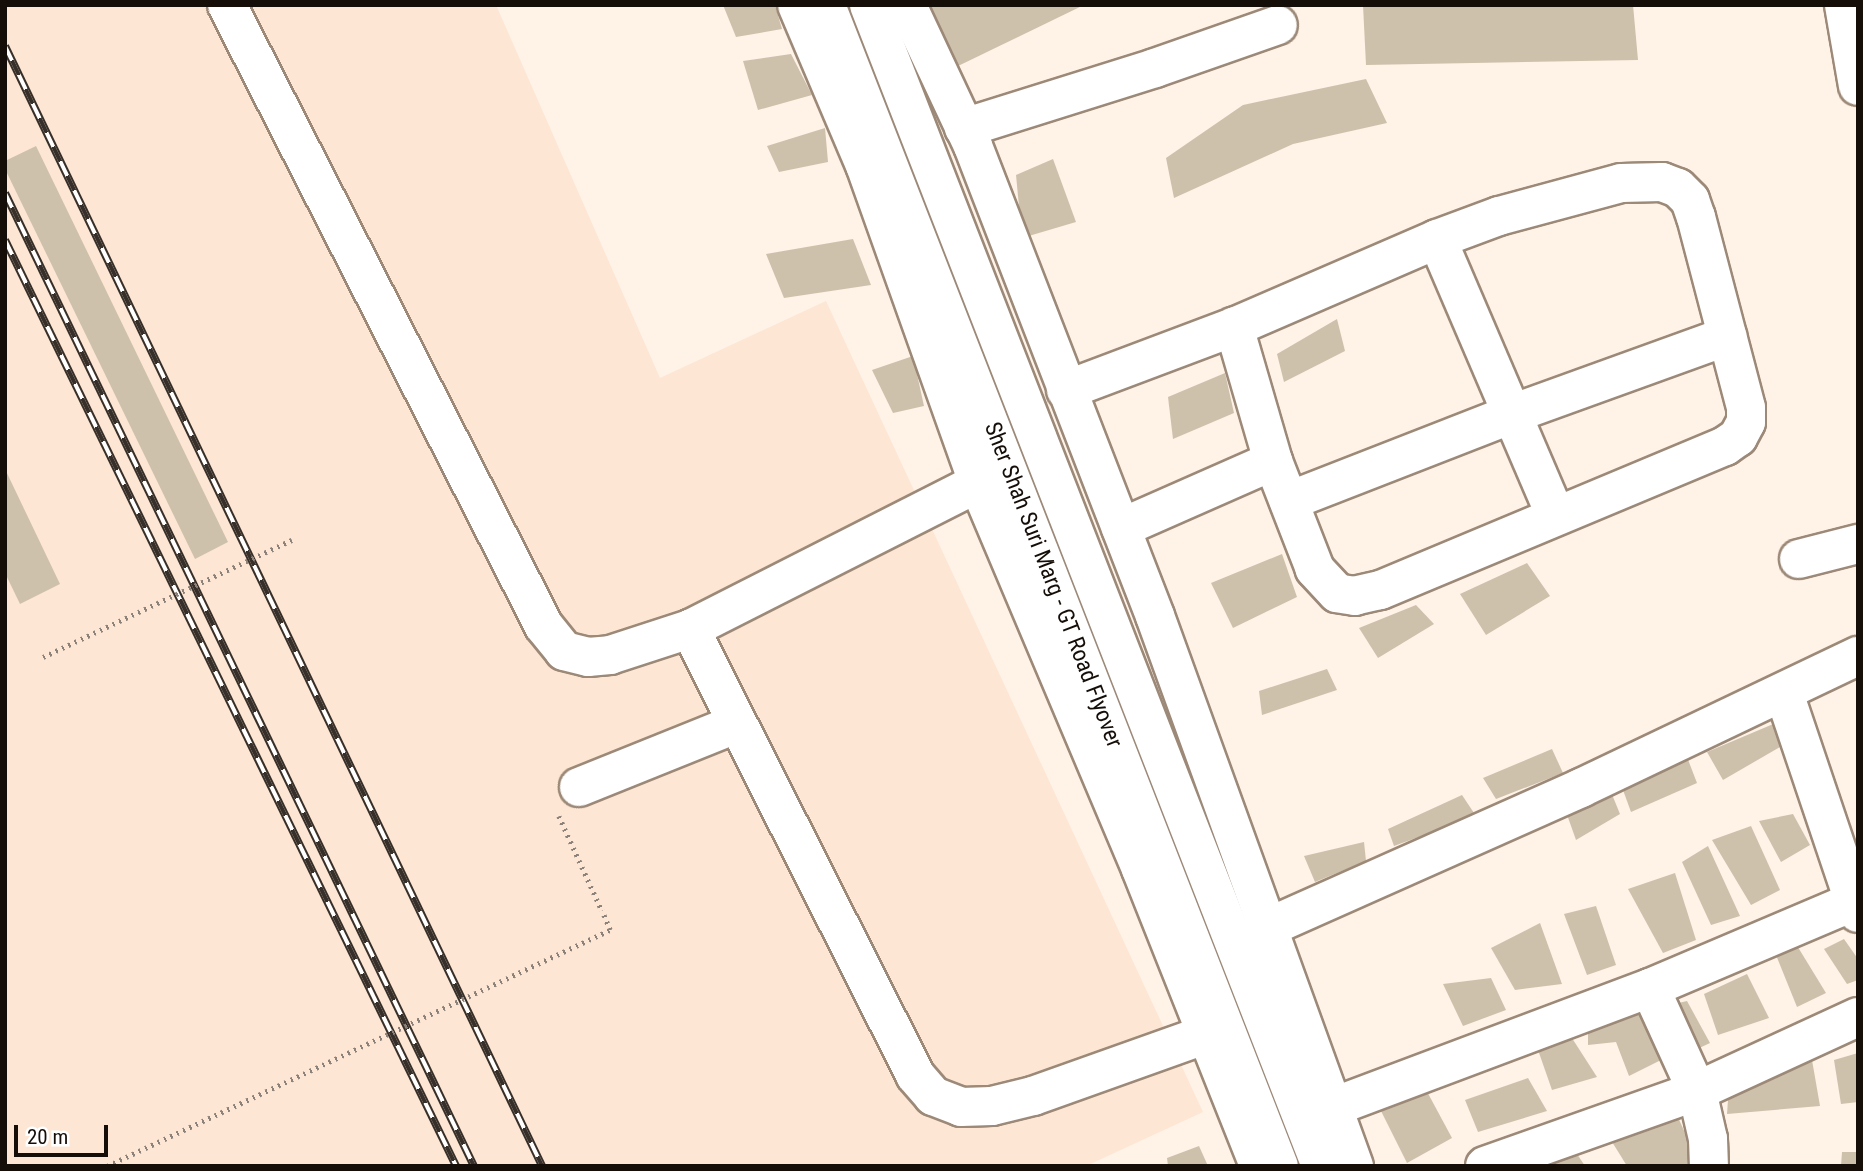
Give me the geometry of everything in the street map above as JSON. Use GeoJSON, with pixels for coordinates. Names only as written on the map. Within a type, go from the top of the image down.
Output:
{"type":"FeatureCollection","features":[{"type":"Feature","properties":{"kind":"street"},"geometry":{"type":"LineString","coordinates":[[227,5],[544,626],[564,651],[588,657],[610,655],[690,629],[978,483]]}},
{"type":"Feature","properties":{"kind":"street"},"geometry":{"type":"LineString","coordinates":[[797,5],[865,165],[978,483],[1141,869],[1259,1166]]}},
{"type":"Feature","properties":{"kind":"street","name":"Sher Shah Suri Marg - GT Road Flyover"},"geometry":{"type":"LineString","coordinates":[[826,5],[1279,1166]]}},
{"type":"Feature","properties":{"kind":"street","name":"Sher Shah Suri Marg - GT Road Flyover"},"geometry":{"type":"LineString","coordinates":[[869,5],[1321,1166]]}},
{"type":"Feature","properties":{"kind":"street"},"geometry":{"type":"LineString","coordinates":[[907,5],[964,128],[1121,528],[1269,927],[1354,1166]]}},
{"type":"Feature","properties":{"kind":"street"},"geometry":{"type":"LineString","coordinates":[[1844,5],[1858,86]]}},
{"type":"Feature","properties":{"kind":"street"},"geometry":{"type":"LineString","coordinates":[[964,128],[1155,68],[1278,25]]}},
{"type":"Feature","properties":{"kind":"street"},"geometry":{"type":"LineString","coordinates":[[1066,390],[1234,327],[1437,239],[1499,216],[1621,183],[1662,182],[1678,188],[1690,200],[1746,408],[1746,422],[1738,437],[1725,446],[1380,590],[1355,596],[1337,593],[1315,569],[1273,461],[1234,327]]}},
{"type":"Feature","properties":{"kind":"street"},"geometry":{"type":"LineString","coordinates":[[1437,239],[1556,516]]}},
{"type":"Feature","properties":{"kind":"street"},"geometry":{"type":"LineString","coordinates":[[1289,501],[1513,414],[1727,336]]}},
{"type":"Feature","properties":{"kind":"street"},"geometry":{"type":"LineString","coordinates":[[1121,528],[1273,461]]}},
{"type":"Feature","properties":{"kind":"street"},"geometry":{"type":"LineString","coordinates":[[1799,559],[1858,544]]}},
{"type":"Feature","properties":{"kind":"street"},"geometry":{"type":"LineString","coordinates":[[690,629],[915,1075],[933,1096],[961,1107],[992,1106],[1033,1096],[1207,1034]]}},
{"type":"Feature","properties":{"kind":"street"},"geometry":{"type":"LineString","coordinates":[[1269,927],[1581,788],[1858,656]]}},
{"type":"Feature","properties":{"kind":"street"},"geometry":{"type":"LineString","coordinates":[[1333,1107],[1855,908],[1784,693]]}},
{"type":"Feature","properties":{"kind":"street"},"geometry":{"type":"LineString","coordinates":[[569,801],[736,724]]}},
{"type":"Feature","properties":{"kind":"street"},"geometry":{"type":"LineString","coordinates":[[1650,988],[1697,1091],[1708,1139],[1709,1166]]}},
{"type":"Feature","properties":{"kind":"street"},"geometry":{"type":"LineString","coordinates":[[1485,1166],[1697,1091],[1858,1017]]}},
{"type":"Feature","properties":{"kind":"path"},"geometry":{"type":"LineString","coordinates":[[43,657],[292,540]]}},
{"type":"Feature","properties":{"kind":"path"},"geometry":{"type":"LineString","coordinates":[[107,1166],[610,930],[569,801]]}},
{"type":"Feature","properties":{"kind":"shaded area"},"geometry":{"type":"Polygon","coordinates":[[[5,5],[496,5],[660,378],[826,301],[1203,1112],[1086,1166],[5,1166],[5,5]]]}},
{"type":"Feature","properties":{"kind":"building"},"geometry":{"type":"Polygon","coordinates":[[[723,5],[775,5],[782,29],[736,37],[723,5]]]}},
{"type":"Feature","properties":{"kind":"building"},"geometry":{"type":"Polygon","coordinates":[[[924,5],[1084,5],[956,67],[924,5]]]}},
{"type":"Feature","properties":{"kind":"building"},"geometry":{"type":"Polygon","coordinates":[[[1363,5],[1633,5],[1638,60],[1366,65],[1363,5]]]}},
{"type":"Feature","properties":{"kind":"building"},"geometry":{"type":"Polygon","coordinates":[[[791,54],[812,95],[758,110],[743,61],[791,54]]]}},
{"type":"Feature","properties":{"kind":"building"},"geometry":{"type":"Polygon","coordinates":[[[1366,79],[1387,123],[1293,144],[1174,198],[1166,158],[1243,105],[1366,79]]]}},
{"type":"Feature","properties":{"kind":"building"},"geometry":{"type":"Polygon","coordinates":[[[825,128],[828,162],[779,172],[767,146],[825,128]]]}},
{"type":"Feature","properties":{"kind":"building"},"geometry":{"type":"Polygon","coordinates":[[[36,146],[228,542],[195,559],[5,169],[5,161],[36,146]]]}},
{"type":"Feature","properties":{"kind":"building"},"geometry":{"type":"Polygon","coordinates":[[[1053,159],[1076,222],[1022,238],[1016,175],[1053,159]]]}},
{"type":"Feature","properties":{"kind":"building"},"geometry":{"type":"Polygon","coordinates":[[[853,239],[871,285],[784,298],[766,254],[853,239]]]}},
{"type":"Feature","properties":{"kind":"building"},"geometry":{"type":"Polygon","coordinates":[[[1337,319],[1345,351],[1284,382],[1277,354],[1337,319]]]}},
{"type":"Feature","properties":{"kind":"building"},"geometry":{"type":"Polygon","coordinates":[[[913,356],[924,406],[893,413],[872,370],[913,356]]]}},
{"type":"Feature","properties":{"kind":"building"},"geometry":{"type":"Polygon","coordinates":[[[1225,373],[1234,413],[1173,439],[1168,397],[1225,373]]]}},
{"type":"Feature","properties":{"kind":"building"},"geometry":{"type":"Polygon","coordinates":[[[5,469],[60,584],[20,604],[5,573],[5,469]]]}},
{"type":"Feature","properties":{"kind":"building"},"geometry":{"type":"Polygon","coordinates":[[[1282,554],[1297,597],[1233,628],[1211,583],[1282,554]]]}},
{"type":"Feature","properties":{"kind":"building"},"geometry":{"type":"Polygon","coordinates":[[[1527,563],[1550,596],[1486,635],[1460,594],[1527,563]]]}},
{"type":"Feature","properties":{"kind":"building"},"geometry":{"type":"Polygon","coordinates":[[[1416,605],[1434,624],[1378,658],[1359,628],[1416,605]]]}},
{"type":"Feature","properties":{"kind":"building"},"geometry":{"type":"Polygon","coordinates":[[[1327,669],[1337,690],[1262,715],[1259,691],[1327,669]]]}},
{"type":"Feature","properties":{"kind":"building"},"geometry":{"type":"Polygon","coordinates":[[[1778,722],[1780,747],[1723,780],[1707,752],[1778,722]]]}},
{"type":"Feature","properties":{"kind":"building"},"geometry":{"type":"Polygon","coordinates":[[[1552,749],[1563,773],[1496,799],[1483,778],[1552,749]]]}},
{"type":"Feature","properties":{"kind":"building"},"geometry":{"type":"Polygon","coordinates":[[[1687,757],[1697,783],[1631,812],[1623,790],[1687,757]]]}},
{"type":"Feature","properties":{"kind":"building"},"geometry":{"type":"Polygon","coordinates":[[[1611,792],[1620,814],[1576,840],[1565,809],[1611,792]]]}},
{"type":"Feature","properties":{"kind":"building"},"geometry":{"type":"Polygon","coordinates":[[[1462,795],[1476,816],[1394,846],[1388,829],[1462,795]]]}},
{"type":"Feature","properties":{"kind":"building"},"geometry":{"type":"Polygon","coordinates":[[[1793,814],[1810,845],[1781,862],[1759,821],[1793,814]]]}},
{"type":"Feature","properties":{"kind":"building"},"geometry":{"type":"Polygon","coordinates":[[[1751,826],[1780,890],[1751,905],[1712,840],[1751,826]]]}},
{"type":"Feature","properties":{"kind":"building"},"geometry":{"type":"Polygon","coordinates":[[[1364,842],[1366,861],[1315,882],[1304,856],[1364,842]]]}},
{"type":"Feature","properties":{"kind":"building"},"geometry":{"type":"Polygon","coordinates":[[[1708,846],[1740,916],[1711,925],[1682,862],[1708,846]]]}},
{"type":"Feature","properties":{"kind":"building"},"geometry":{"type":"Polygon","coordinates":[[[1675,873],[1696,940],[1663,953],[1628,889],[1675,873]]]}},
{"type":"Feature","properties":{"kind":"building"},"geometry":{"type":"Polygon","coordinates":[[[1596,906],[1616,965],[1587,975],[1564,914],[1596,906]]]}},
{"type":"Feature","properties":{"kind":"building"},"geometry":{"type":"Polygon","coordinates":[[[1540,923],[1562,984],[1515,990],[1491,948],[1540,923]]]}},
{"type":"Feature","properties":{"kind":"building"},"geometry":{"type":"Polygon","coordinates":[[[1844,939],[1858,959],[1858,980],[1847,984],[1824,949],[1844,939]]]}},
{"type":"Feature","properties":{"kind":"building"},"geometry":{"type":"Polygon","coordinates":[[[1796,944],[1826,993],[1797,1007],[1776,955],[1796,944]]]}},
{"type":"Feature","properties":{"kind":"building"},"geometry":{"type":"Polygon","coordinates":[[[1747,974],[1769,1018],[1718,1035],[1704,994],[1747,974]]]}},
{"type":"Feature","properties":{"kind":"building"},"geometry":{"type":"Polygon","coordinates":[[[1491,978],[1506,1010],[1463,1026],[1443,984],[1491,978]]]}},
{"type":"Feature","properties":{"kind":"building"},"geometry":{"type":"Polygon","coordinates":[[[1687,1001],[1710,1043],[1693,1051],[1670,1005],[1687,1001]]]}},
{"type":"Feature","properties":{"kind":"building"},"geometry":{"type":"Polygon","coordinates":[[[1637,1008],[1661,1060],[1629,1076],[1616,1042],[1588,1045],[1588,1028],[1637,1008]]]}},
{"type":"Feature","properties":{"kind":"building"},"geometry":{"type":"Polygon","coordinates":[[[1570,1035],[1597,1077],[1552,1090],[1538,1050],[1570,1035]]]}},
{"type":"Feature","properties":{"kind":"building"},"geometry":{"type":"Polygon","coordinates":[[[1858,1053],[1858,1102],[1841,1104],[1834,1060],[1858,1053]]]}},
{"type":"Feature","properties":{"kind":"building"},"geometry":{"type":"Polygon","coordinates":[[[1812,1060],[1820,1106],[1727,1114],[1729,1086],[1812,1060]]]}},
{"type":"Feature","properties":{"kind":"building"},"geometry":{"type":"Polygon","coordinates":[[[1528,1078],[1547,1111],[1478,1132],[1465,1100],[1528,1078]]]}},
{"type":"Feature","properties":{"kind":"building"},"geometry":{"type":"Polygon","coordinates":[[[1424,1086],[1452,1138],[1407,1163],[1381,1111],[1424,1086]]]}},
{"type":"Feature","properties":{"kind":"building"},"geometry":{"type":"Polygon","coordinates":[[[1676,1113],[1700,1166],[1627,1166],[1609,1137],[1676,1113]]]}},
{"type":"Feature","properties":{"kind":"building"},"geometry":{"type":"Polygon","coordinates":[[[1199,1146],[1208,1166],[1168,1166],[1167,1158],[1199,1146]]]}},
{"type":"Feature","properties":{"kind":"building"},"geometry":{"type":"Polygon","coordinates":[[[1575,1151],[1585,1166],[1544,1166],[1541,1159],[1575,1151]]]}},
{"type":"Feature","properties":{"kind":"building"},"geometry":{"type":"Polygon","coordinates":[[[1842,1152],[1858,1152],[1858,1166],[1841,1166],[1842,1152]]]}},
{"type":"Feature","properties":{"kind":"railway"},"geometry":{"type":"LineString","coordinates":[[5,46],[542,1166]]}},
{"type":"Feature","properties":{"kind":"railway"},"geometry":{"type":"LineString","coordinates":[[5,193],[474,1166]]}},
{"type":"Feature","properties":{"kind":"railway"},"geometry":{"type":"LineString","coordinates":[[5,240],[456,1166]]}}]}
